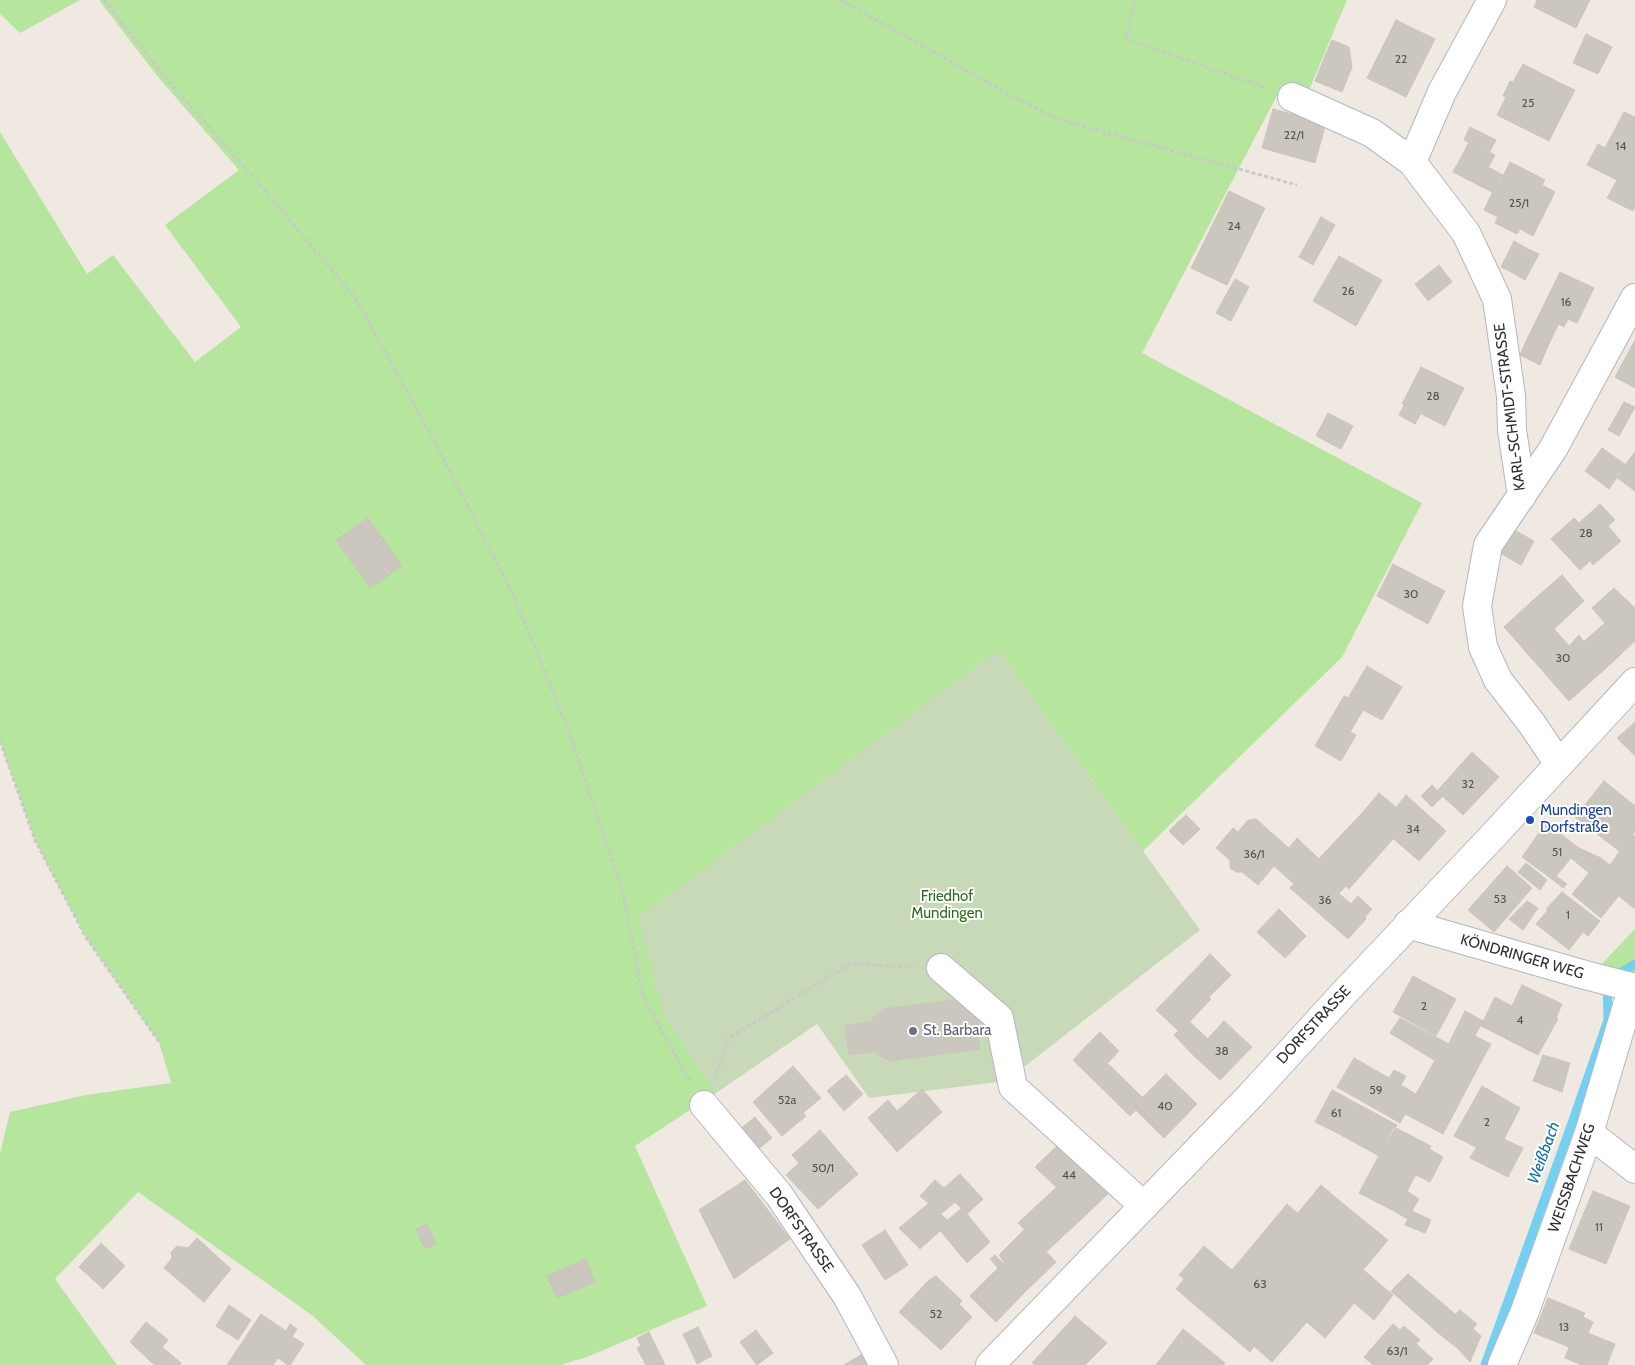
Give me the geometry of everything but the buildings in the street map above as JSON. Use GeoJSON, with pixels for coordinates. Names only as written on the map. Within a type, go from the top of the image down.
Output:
{"type":"FeatureCollection","features":[{"type":"Feature","properties":{"kind":"street"},"geometry":{"type":"LineString","coordinates":[[1412,162],[1442,92],[1492,0]]}},
{"type":"Feature","properties":{"kind":"street","name":"KARL-SCHMIDT-STRASSE"},"geometry":{"type":"LineString","coordinates":[[1292,97],[1372,133],[1412,162],[1466,233],[1497,299],[1511,396],[1512,430],[1522,496],[1488,545],[1477,606],[1483,647],[1498,680],[1559,764]]}},
{"type":"Feature","properties":{"kind":"street"},"geometry":{"type":"LineString","coordinates":[[1522,496],[1554,449],[1635,298]]}},
{"type":"Feature","properties":{"kind":"street","name":"DORFSTRASSE"},"geometry":{"type":"LineString","coordinates":[[990,1365],[1250,1095],[1635,682]]}},
{"type":"Feature","properties":{"kind":"street","name":"KÖNDRINGER WEG"},"geometry":{"type":"LineString","coordinates":[[1408,924],[1629,987]]}},
{"type":"Feature","properties":{"kind":"street"},"geometry":{"type":"LineString","coordinates":[[941,968],[999,1018],[1013,1087],[1144,1206]]}},
{"type":"Feature","properties":{"kind":"street","name":"WEISSBACHWEG"},"geometry":{"type":"LineString","coordinates":[[1502,1365],[1525,1311],[1589,1133],[1629,987]]}},
{"type":"Feature","properties":{"kind":"street","name":"DORFSTRASSE"},"geometry":{"type":"LineString","coordinates":[[704,1105],[779,1195],[846,1296],[884,1365]]}},
{"type":"Feature","properties":{"kind":"street"},"geometry":{"type":"LineString","coordinates":[[1589,1133],[1635,1170]]}},
{"type":"Feature","properties":{"kind":"path"},"geometry":{"type":"LineString","coordinates":[[104,0],[164,76],[261,186],[356,299],[439,450],[514,597],[566,724],[623,892],[642,997],[704,1105]]}},
{"type":"Feature","properties":{"kind":"path"},"geometry":{"type":"LineString","coordinates":[[841,0],[1008,94],[1057,119],[1297,185]]}},
{"type":"Feature","properties":{"kind":"path"},"geometry":{"type":"LineString","coordinates":[[1135,0],[1126,39],[1292,97]]}},
{"type":"Feature","properties":{"kind":"path"},"geometry":{"type":"LineString","coordinates":[[0,742],[35,840],[85,936],[160,1042]]}},
{"type":"Feature","properties":{"kind":"path"},"geometry":{"type":"LineString","coordinates":[[704,1105],[729,1038],[850,964],[941,968]]}},
{"type":"Feature","properties":{"kind":"green space"},"geometry":{"type":"Polygon","coordinates":[[[0,0],[80,0],[20,33],[0,14],[0,0]]]}},
{"type":"Feature","properties":{"kind":"green space"},"geometry":{"type":"Polygon","coordinates":[[[99,0],[1347,0],[1306,97],[1282,86],[1142,353],[1422,503],[1342,657],[1143,851],[998,650],[664,1015],[716,1093],[635,1146],[707,1306],[587,1357],[560,1365],[366,1365],[313,1316],[138,1192],[55,1279],[117,1365],[0,1365],[0,1154],[10,1112],[86,1095],[171,1083],[159,1042],[85,936],[35,840],[0,741],[0,132],[87,274],[113,255],[195,362],[241,327],[165,225],[239,170],[158,77],[99,0]]]}},
{"type":"Feature","properties":{"kind":"green space","name":"Friedhof Mundingen"},"geometry":{"type":"Polygon","coordinates":[[[998,650],[1200,930],[1006,1081],[869,1098],[817,1024],[716,1093],[664,1015],[638,918],[998,650]]]}},
{"type":"Feature","properties":{"kind":"green space"},"geometry":{"type":"Polygon","coordinates":[[[1635,929],[1635,975],[1597,969],[1635,929]]]}},
{"type":"Feature","properties":{"kind":"waterway","name":"Weißbach"},"geometry":{"type":"LineString","coordinates":[[1485,1365],[1608,1020],[1607,981],[1635,964]]}},
{"type":"Feature","properties":{"kind":"place","name":"Mundingen Dorfstraße"},"geometry":{"type":"Point","coordinates":[1530,820]}},
{"type":"Feature","properties":{"kind":"place","name":"St. Barbara"},"geometry":{"type":"Point","coordinates":[913,1031]}}]}
